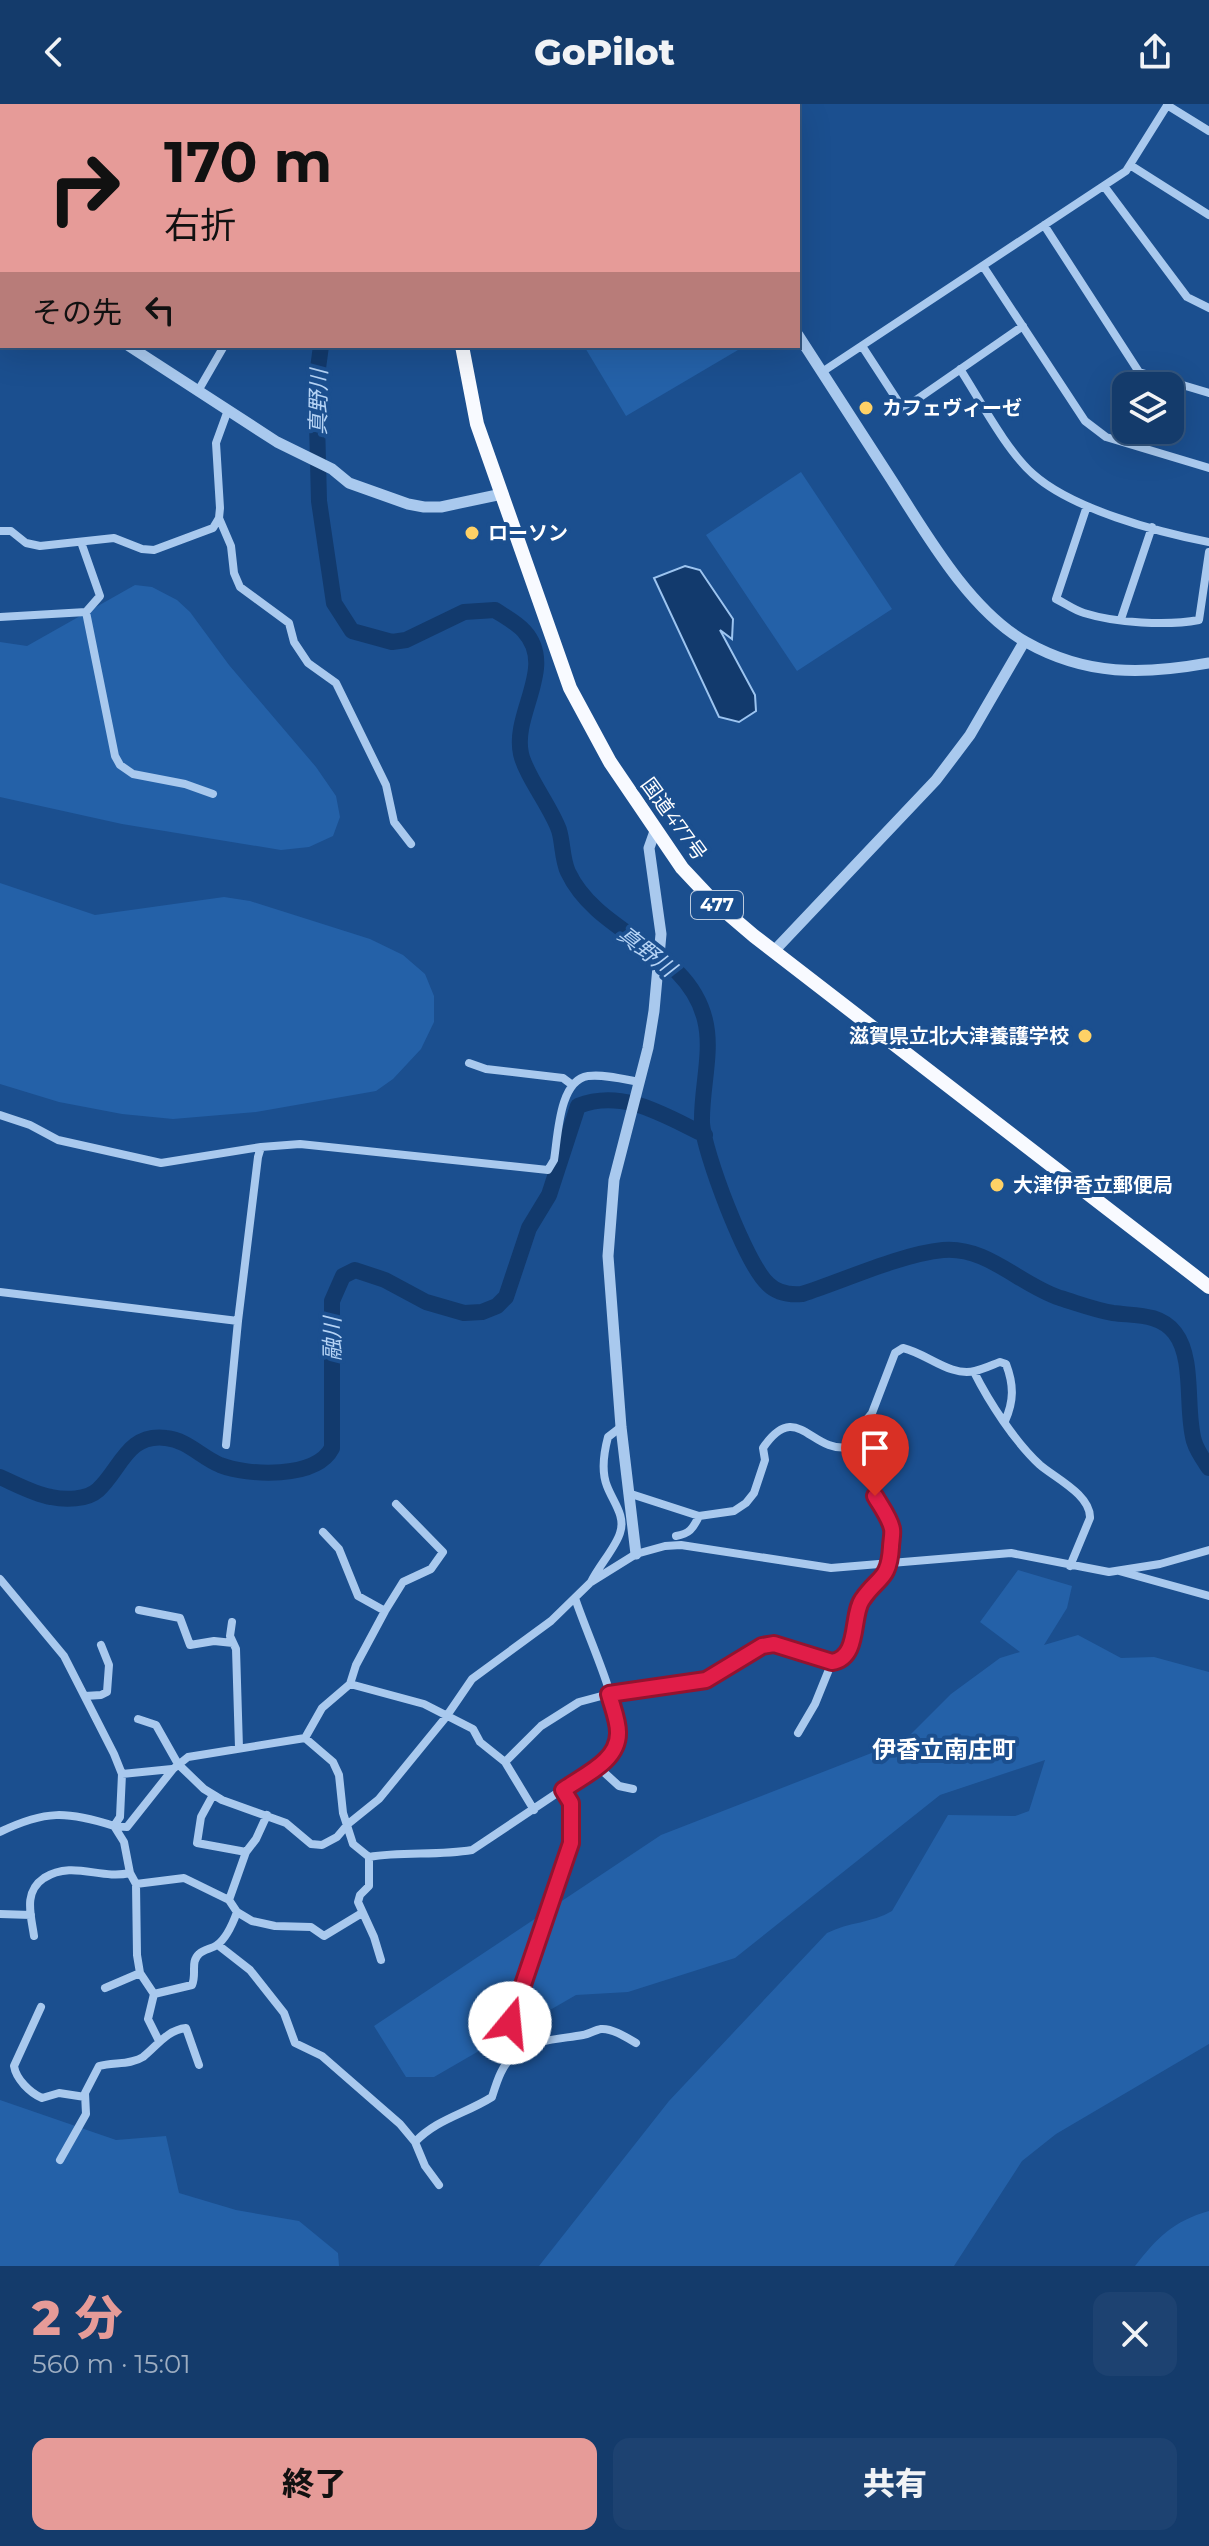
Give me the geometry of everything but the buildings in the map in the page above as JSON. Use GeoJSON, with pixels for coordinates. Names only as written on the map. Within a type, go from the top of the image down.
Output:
{"type":"FeatureCollection","features":[{"type":"Feature","properties":{"kind":"highway","name":"国道477号"},"geometry":{"type":"LineString","coordinates":[[462,348],[477,424],[570,688],[610,762],[682,868],[713,901],[774,951],[1209,1287]]}},
{"type":"Feature","properties":{"kind":"street"},"geometry":{"type":"LineString","coordinates":[[822,372],[1126,171],[1167,104],[1209,131]]}},
{"type":"Feature","properties":{"kind":"street"},"geometry":{"type":"LineString","coordinates":[[1130,165],[1209,215]]}},
{"type":"Feature","properties":{"kind":"street"},"geometry":{"type":"LineString","coordinates":[[1104,186],[1187,297],[1209,308]]}},
{"type":"Feature","properties":{"kind":"street"},"geometry":{"type":"LineString","coordinates":[[1044,225],[1139,372],[1209,393]]}},
{"type":"Feature","properties":{"kind":"street"},"geometry":{"type":"LineString","coordinates":[[983,266],[1085,421],[1094,430],[1106,437],[1209,468]]}},
{"type":"Feature","properties":{"kind":"street"},"geometry":{"type":"LineString","coordinates":[[862,346],[903,409],[1023,326]]}},
{"type":"Feature","properties":{"kind":"street"},"geometry":{"type":"LineString","coordinates":[[800,338],[919,523],[971,594],[1024,642],[1092,668],[1129,672],[1165,671],[1209,663]]}},
{"type":"Feature","properties":{"kind":"street"},"geometry":{"type":"LineString","coordinates":[[132,348],[228,410],[332,469],[349,483],[408,504],[441,507],[502,494]]}},
{"type":"Feature","properties":{"kind":"street"},"geometry":{"type":"LineString","coordinates":[[198,391],[223,348]]}},
{"type":"Feature","properties":{"kind":"street"},"geometry":{"type":"LineString","coordinates":[[960,369],[1017,455],[1033,474],[1059,493],[1087,506],[1209,542]]}},
{"type":"Feature","properties":{"kind":"street"},"geometry":{"type":"LineString","coordinates":[[0,531],[11,531],[26,543],[40,546],[114,538],[142,549],[154,550],[213,528],[220,508],[216,443],[228,410]]}},
{"type":"Feature","properties":{"kind":"street"},"geometry":{"type":"LineString","coordinates":[[1087,506],[1056,599],[1083,613],[1180,623],[1199,620],[1209,552]]}},
{"type":"Feature","properties":{"kind":"street"},"geometry":{"type":"LineString","coordinates":[[219,518],[231,546],[234,573],[240,587],[289,623],[294,642],[308,663],[336,683],[386,785],[394,822],[411,844]]}},
{"type":"Feature","properties":{"kind":"street"},"geometry":{"type":"LineString","coordinates":[[1121,619],[1152,527]]}},
{"type":"Feature","properties":{"kind":"street"},"geometry":{"type":"LineString","coordinates":[[0,617],[86,612],[100,596],[81,542]]}},
{"type":"Feature","properties":{"kind":"street"},"geometry":{"type":"LineString","coordinates":[[86,612],[115,756],[120,765],[133,774],[185,784],[213,794]]}},
{"type":"Feature","properties":{"kind":"street"},"geometry":{"type":"LineString","coordinates":[[774,951],[936,780],[970,735],[1024,642]]}},
{"type":"Feature","properties":{"kind":"street"},"geometry":{"type":"LineString","coordinates":[[636,1554],[608,1288],[609,1220],[614,1180],[654,1011],[661,934],[649,848],[655,831]]}},
{"type":"Feature","properties":{"kind":"street"},"geometry":{"type":"LineString","coordinates":[[469,1063],[486,1069],[563,1078],[571,1084]]}},
{"type":"Feature","properties":{"kind":"street"},"geometry":{"type":"LineString","coordinates":[[0,1115],[30,1125],[58,1140],[161,1163],[300,1144],[548,1170],[554,1160],[566,1091],[571,1084],[587,1076],[639,1082]]}},
{"type":"Feature","properties":{"kind":"street"},"geometry":{"type":"LineString","coordinates":[[226,1445],[238,1321],[261,1147]]}},
{"type":"Feature","properties":{"kind":"street"},"geometry":{"type":"LineString","coordinates":[[0,1292],[238,1321]]}},
{"type":"Feature","properties":{"kind":"street"},"geometry":{"type":"LineString","coordinates":[[849,1447],[872,1413],[895,1353],[903,1348],[928,1356],[958,1372],[974,1372],[1000,1362],[1006,1364],[1013,1394],[1005,1421]]}},
{"type":"Feature","properties":{"kind":"street"},"geometry":{"type":"LineString","coordinates":[[974,1372],[1005,1421],[1037,1463],[1085,1501],[1091,1510],[1070,1566]]}},
{"type":"Feature","properties":{"kind":"street"},"geometry":{"type":"LineString","coordinates":[[628,1493],[699,1516],[734,1511],[754,1493],[765,1460],[763,1448],[780,1429],[788,1425],[830,1448],[849,1447]]}},
{"type":"Feature","properties":{"kind":"street"},"geometry":{"type":"LineString","coordinates":[[591,1582],[600,1563],[620,1537],[622,1523],[616,1502],[606,1484],[604,1456],[608,1437],[621,1427]]}},
{"type":"Feature","properties":{"kind":"street"},"geometry":{"type":"LineString","coordinates":[[505,1762],[522,1742],[560,1712],[579,1702],[609,1694],[706,1680],[762,1646],[774,1644],[832,1662],[846,1656],[858,1622],[860,1602],[886,1574],[890,1564],[892,1528],[875,1496],[871,1471],[849,1447]]}},
{"type":"Feature","properties":{"kind":"street"},"geometry":{"type":"LineString","coordinates":[[305,1738],[322,1708],[350,1684],[356,1665],[403,1582],[431,1569],[443,1552],[396,1504]]}},
{"type":"Feature","properties":{"kind":"street"},"geometry":{"type":"LineString","coordinates":[[676,1536],[693,1529],[699,1516]]}},
{"type":"Feature","properties":{"kind":"street"},"geometry":{"type":"LineString","coordinates":[[323,1532],[339,1549],[358,1596],[385,1611]]}},
{"type":"Feature","properties":{"kind":"street"},"geometry":{"type":"LineString","coordinates":[[138,1719],[156,1725],[175,1767],[213,1795],[286,1823],[311,1844],[322,1845],[337,1837],[379,1799],[446,1717],[472,1679],[551,1621],[591,1582],[636,1554],[681,1545],[831,1568],[1011,1553],[1109,1572],[1160,1564],[1209,1550]]}},
{"type":"Feature","properties":{"kind":"street"},"geometry":{"type":"LineString","coordinates":[[1118,1571],[1209,1596]]}},
{"type":"Feature","properties":{"kind":"street"},"geometry":{"type":"LineString","coordinates":[[0,1579],[64,1656],[122,1774],[120,1817],[114,1826]]}},
{"type":"Feature","properties":{"kind":"street"},"geometry":{"type":"LineString","coordinates":[[0,1832],[26,1819],[48,1814],[127,1827],[175,1767],[188,1757],[305,1738],[333,1762],[339,1775],[343,1813],[353,1844],[369,1857],[390,1853],[451,1854],[472,1850],[608,1759],[616,1746],[618,1731],[609,1694],[575,1598]]}},
{"type":"Feature","properties":{"kind":"street"},"geometry":{"type":"LineString","coordinates":[[139,1610],[180,1618],[190,1645],[214,1641],[233,1643]]}},
{"type":"Feature","properties":{"kind":"street"},"geometry":{"type":"LineString","coordinates":[[232,1622],[230,1636],[236,1649],[239,1748]]}},
{"type":"Feature","properties":{"kind":"street"},"geometry":{"type":"LineString","coordinates":[[85,1696],[107,1692],[109,1665],[101,1645]]}},
{"type":"Feature","properties":{"kind":"street"},"geometry":{"type":"LineString","coordinates":[[798,1733],[815,1704],[832,1662]]}},
{"type":"Feature","properties":{"kind":"street"},"geometry":{"type":"LineString","coordinates":[[350,1684],[424,1704],[473,1729],[480,1742],[505,1762],[534,1810]]}},
{"type":"Feature","properties":{"kind":"street"},"geometry":{"type":"LineString","coordinates":[[597,1766],[619,1786],[633,1789]]}},
{"type":"Feature","properties":{"kind":"street"},"geometry":{"type":"LineString","coordinates":[[122,1774],[175,1767]]}},
{"type":"Feature","properties":{"kind":"street"},"geometry":{"type":"LineString","coordinates":[[516,2053],[510,2023],[571,1843],[571,1803],[563,1790]]}},
{"type":"Feature","properties":{"kind":"street"},"geometry":{"type":"LineString","coordinates":[[213,1795],[201,1817],[197,1843],[246,1852]]}},
{"type":"Feature","properties":{"kind":"street"},"geometry":{"type":"LineString","coordinates":[[229,1900],[246,1852],[267,1815]]}},
{"type":"Feature","properties":{"kind":"street"},"geometry":{"type":"LineString","coordinates":[[114,1826],[124,1842],[130,1873],[136,1884],[137,1955],[140,1973],[154,1994],[148,2019],[159,2041]]}},
{"type":"Feature","properties":{"kind":"street"},"geometry":{"type":"LineString","coordinates":[[369,1857],[369,1886],[358,1902],[381,1960]]}},
{"type":"Feature","properties":{"kind":"street"},"geometry":{"type":"LineString","coordinates":[[34,1936],[29,1899],[34,1885],[60,1870],[119,1875],[130,1873]]}},
{"type":"Feature","properties":{"kind":"street"},"geometry":{"type":"LineString","coordinates":[[136,1884],[184,1878],[229,1900],[237,1912],[252,1921],[275,1926],[311,1927],[324,1936],[362,1913]]}},
{"type":"Feature","properties":{"kind":"street"},"geometry":{"type":"LineString","coordinates":[[154,1994],[192,1985],[195,1978],[193,1963],[198,1954],[218,1945],[232,1927],[237,1912]]}},
{"type":"Feature","properties":{"kind":"street"},"geometry":{"type":"LineString","coordinates":[[0,1914],[31,1915]]}},
{"type":"Feature","properties":{"kind":"street"},"geometry":{"type":"LineString","coordinates":[[218,1945],[250,1970],[284,2013],[295,2043],[322,2056],[400,2124],[415,2142],[425,2166],[439,2185]]}},
{"type":"Feature","properties":{"kind":"street"},"geometry":{"type":"LineString","coordinates":[[105,1988],[140,1973]]}},
{"type":"Feature","properties":{"kind":"street"},"geometry":{"type":"LineString","coordinates":[[41,2007],[14,2066],[16,2074],[35,2095],[42,2098],[59,2093],[85,2097]]}},
{"type":"Feature","properties":{"kind":"street"},"geometry":{"type":"LineString","coordinates":[[60,2160],[86,2114],[85,2097],[99,2066],[141,2059],[159,2041],[186,2028],[199,2065]]}},
{"type":"Feature","properties":{"kind":"street"},"geometry":{"type":"LineString","coordinates":[[415,2142],[427,2129],[492,2097],[501,2071],[516,2053],[538,2043],[586,2035],[602,2029],[636,2043]]}},
{"type":"Feature","properties":{"kind":"shaded area"},"geometry":{"type":"Polygon","coordinates":[[[585,348],[737,348],[738,350],[626,416],[585,348]]]}},
{"type":"Feature","properties":{"kind":"shaded area"},"geometry":{"type":"Polygon","coordinates":[[[801,472],[892,609],[797,671],[706,535],[801,472]]]}},
{"type":"Feature","properties":{"kind":"shaded area"},"geometry":{"type":"Polygon","coordinates":[[[685,566],[700,570],[733,619],[732,639],[720,630],[755,695],[756,711],[739,722],[719,717],[654,578],[685,566]]]}},
{"type":"Feature","properties":{"kind":"shaded area"},"geometry":{"type":"Polygon","coordinates":[[[135,585],[152,587],[177,600],[190,612],[229,665],[316,767],[336,796],[340,817],[333,836],[309,847],[281,850],[122,824],[0,797],[0,642],[27,646],[135,585]]]}},
{"type":"Feature","properties":{"kind":"shaded area"},"geometry":{"type":"Polygon","coordinates":[[[0,883],[95,915],[224,897],[250,901],[370,939],[403,955],[425,974],[434,996],[434,1022],[421,1049],[393,1079],[376,1091],[256,1112],[173,1119],[122,1114],[59,1102],[0,1084],[0,883]]]}},
{"type":"Feature","properties":{"kind":"shaded area"},"geometry":{"type":"Polygon","coordinates":[[[1018,1570],[1072,1586],[1067,1608],[1044,1645],[1078,1635],[1121,1658],[1154,1657],[1209,1672],[1209,2044],[1056,2134],[1022,2161],[954,2266],[539,2266],[669,2101],[827,1933],[892,1911],[948,1815],[1015,1816],[1029,1811],[1045,1760],[940,1795],[735,1958],[628,1992],[576,1995],[434,2077],[406,2077],[374,2026],[661,1835],[905,1740],[951,1694],[1000,1658],[1020,1652],[980,1622],[1018,1570]]]}},
{"type":"Feature","properties":{"kind":"shaded area"},"geometry":{"type":"Polygon","coordinates":[[[0,2100],[116,2140],[166,2136],[179,2193],[236,2210],[299,2221],[338,2253],[339,2266],[0,2266],[0,2100]]]}},
{"type":"Feature","properties":{"kind":"shaded area"},"geometry":{"type":"Polygon","coordinates":[[[1209,2211],[1209,2266],[1135,2266],[1167,2232],[1185,2220],[1209,2211]]]}},
{"type":"Feature","properties":{"kind":"waterway","name":"真野川"},"geometry":{"type":"LineString","coordinates":[[321,348],[316,383],[319,501],[334,603],[352,631],[392,642],[406,640],[464,612],[495,610],[521,628],[533,645],[535,675],[520,738],[524,763],[555,821],[566,867],[582,894],[600,912],[662,958],[681,976],[695,996],[707,1032],[702,1110],[705,1138],[728,1207],[759,1273],[775,1290],[802,1294],[909,1257],[959,1250],[989,1260],[1060,1298],[1106,1312],[1162,1322],[1175,1333],[1185,1356],[1191,1429],[1198,1452],[1209,1468]]}},
{"type":"Feature","properties":{"kind":"waterway","name":"融川"},"geometry":{"type":"LineString","coordinates":[[0,1477],[45,1496],[63,1499],[82,1497],[98,1490],[133,1447],[153,1438],[174,1439],[232,1469],[264,1473],[297,1470],[312,1465],[324,1458],[332,1448],[332,1301],[343,1276],[355,1270],[385,1280],[426,1302],[464,1313],[482,1312],[497,1306],[506,1297],[529,1228],[549,1195],[578,1106],[595,1101],[627,1102],[705,1135]]}},
{"type":"Feature","properties":{"kind":"place","name":"カフェヴィーゼ"},"geometry":{"type":"Point","coordinates":[866,408]}},
{"type":"Feature","properties":{"kind":"place","name":"ローソン"},"geometry":{"type":"Point","coordinates":[472,533]}},
{"type":"Feature","properties":{"kind":"place","name":"滋賀県立北大津養護学校"},"geometry":{"type":"Point","coordinates":[1085,1036]}},
{"type":"Feature","properties":{"kind":"place","name":"大津伊香立郵便局"},"geometry":{"type":"Point","coordinates":[997,1185]}},
{"type":"Feature","properties":{"kind":"district","name":"伊香立南庄町"},"geometry":{"type":"Point","coordinates":[944,1750]}},
{"type":"Feature","properties":{"kind":"route"},"geometry":{"type":"LineString","coordinates":[[510,2023],[571,1843],[571,1803],[563,1790],[608,1759],[616,1746],[618,1731],[609,1694],[706,1680],[762,1646],[774,1644],[832,1662],[840,1661],[846,1656],[858,1622],[860,1602],[886,1574],[890,1564],[892,1528],[875,1496]]}}]}
